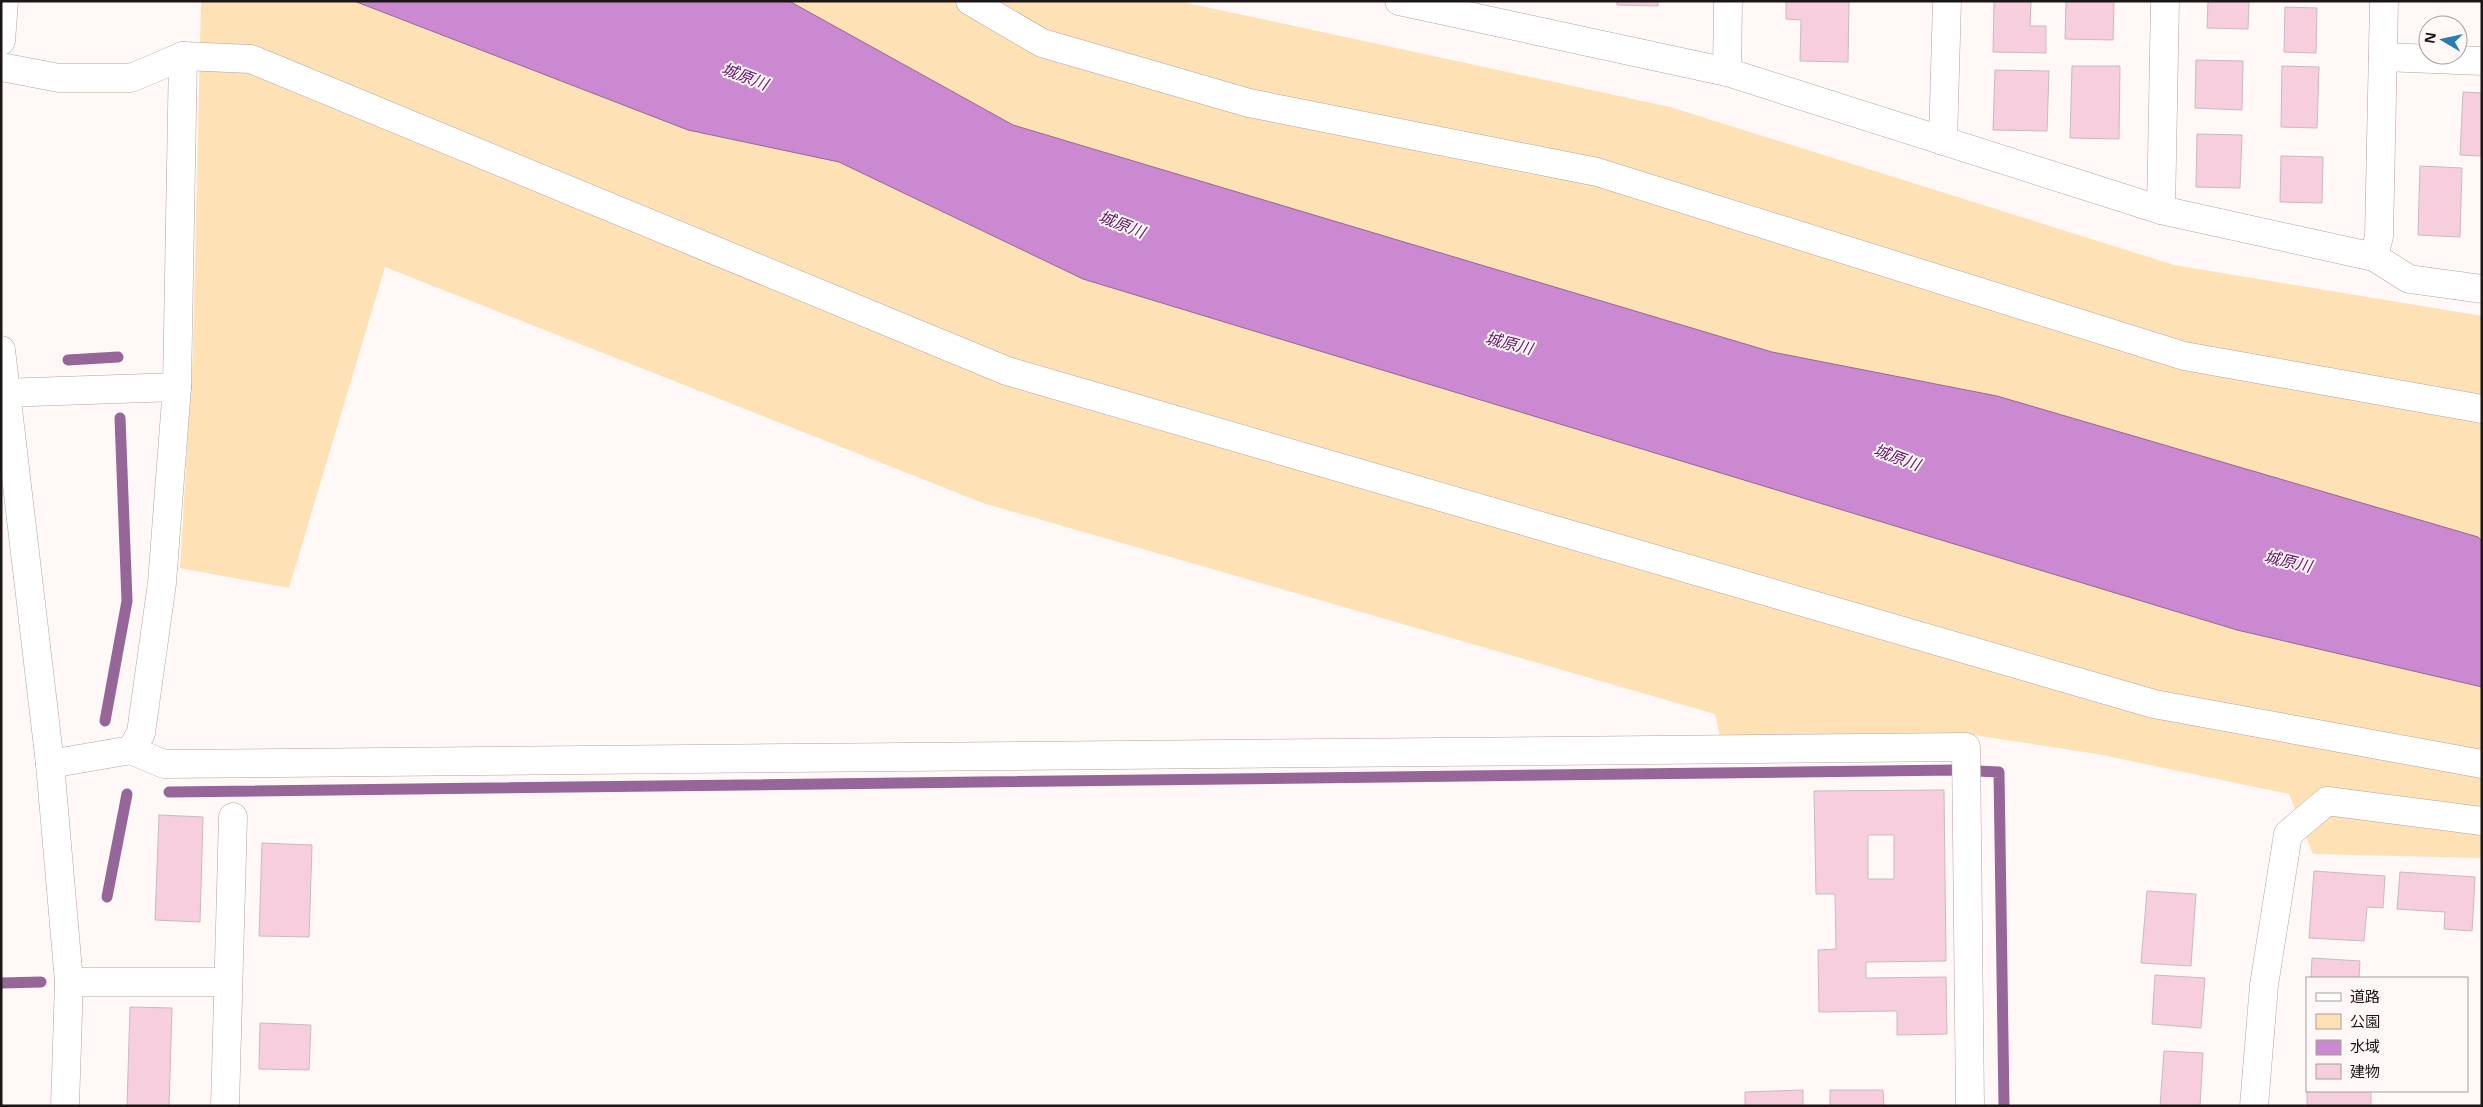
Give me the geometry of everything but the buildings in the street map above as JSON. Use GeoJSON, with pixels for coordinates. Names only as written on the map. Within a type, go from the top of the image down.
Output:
{"type":"FeatureCollection","features":[{"type":"Feature","properties":{"kind":"street"},"geometry":{"type":"LineString","coordinates":[[1,41],[4,1]]}},
{"type":"Feature","properties":{"kind":"street"},"geometry":{"type":"LineString","coordinates":[[970,1],[1042,44],[1249,103],[1597,172],[2184,356],[2482,409]]}},
{"type":"Feature","properties":{"kind":"street"},"geometry":{"type":"LineString","coordinates":[[1399,1],[1507,12],[1727,72],[2160,210],[2374,256],[2409,280],[2482,289]]}},
{"type":"Feature","properties":{"kind":"street"},"geometry":{"type":"LineString","coordinates":[[1727,72],[1728,1]]}},
{"type":"Feature","properties":{"kind":"street"},"geometry":{"type":"LineString","coordinates":[[1943,141],[1946,1]]}},
{"type":"Feature","properties":{"kind":"street"},"geometry":{"type":"LineString","coordinates":[[2160,210],[2165,1]]}},
{"type":"Feature","properties":{"kind":"street"},"geometry":{"type":"LineString","coordinates":[[2374,256],[2379,236],[2384,1]]}},
{"type":"Feature","properties":{"kind":"street"},"geometry":{"type":"LineString","coordinates":[[131,750],[141,733],[162,583],[178,387],[183,56]]}},
{"type":"Feature","properties":{"kind":"street"},"geometry":{"type":"LineString","coordinates":[[1,67],[59,78],[131,78],[183,56],[250,59],[1007,371],[2154,704],[2482,764]]}},
{"type":"Feature","properties":{"kind":"street"},"geometry":{"type":"LineString","coordinates":[[2383,57],[2482,61]]}},
{"type":"Feature","properties":{"kind":"street"},"geometry":{"type":"LineString","coordinates":[[1,350],[4,393],[50,764],[69,982],[65,1106]]}},
{"type":"Feature","properties":{"kind":"street"},"geometry":{"type":"LineString","coordinates":[[4,393],[178,387]]}},
{"type":"Feature","properties":{"kind":"street"},"geometry":{"type":"LineString","coordinates":[[50,764],[131,750],[164,764],[1966,746],[1970,1106]]}},
{"type":"Feature","properties":{"kind":"street"},"geometry":{"type":"LineString","coordinates":[[2254,1106],[2264,985],[2288,834],[2327,800],[2482,821]]}},
{"type":"Feature","properties":{"kind":"street"},"geometry":{"type":"LineString","coordinates":[[225,1106],[233,817]]}},
{"type":"Feature","properties":{"kind":"street"},"geometry":{"type":"LineString","coordinates":[[69,982],[228,982]]}},
{"type":"Feature","properties":{"kind":"green space"},"geometry":{"type":"Polygon","coordinates":[[[201,1],[353,1],[688,130],[839,162],[1083,279],[2237,630],[2482,687],[2482,858],[2313,854],[2289,794],[2097,754],[1967,734],[1720,737],[1715,714],[983,503],[385,267],[289,588],[180,568],[193,350],[201,1]]]}},
{"type":"Feature","properties":{"kind":"green space"},"geometry":{"type":"Polygon","coordinates":[[[789,1],[1178,1],[1670,107],[2174,265],[2482,316],[2482,541],[2477,537],[1997,396],[1772,352],[1013,125],[789,1]]]}},
{"type":"Feature","properties":{"kind":"water","name":"城原川"},"geometry":{"type":"Polygon","coordinates":[[[354,1],[789,1],[1013,125],[1772,352],[1997,396],[2478,537],[2482,541],[2482,687],[2237,630],[1083,279],[839,162],[688,130],[354,1]]]}},
{"type":"Feature","properties":{"kind":"waterway"},"geometry":{"type":"LineString","coordinates":[[68,360],[118,357]]}},
{"type":"Feature","properties":{"kind":"waterway"},"geometry":{"type":"LineString","coordinates":[[105,721],[127,601],[120,418]]}},
{"type":"Feature","properties":{"kind":"waterway"},"geometry":{"type":"LineString","coordinates":[[169,792],[1955,770],[1999,772],[2004,1106]]}},
{"type":"Feature","properties":{"kind":"waterway"},"geometry":{"type":"LineString","coordinates":[[107,897],[127,794]]}},
{"type":"Feature","properties":{"kind":"waterway"},"geometry":{"type":"LineString","coordinates":[[1,983],[41,982]]}}]}
